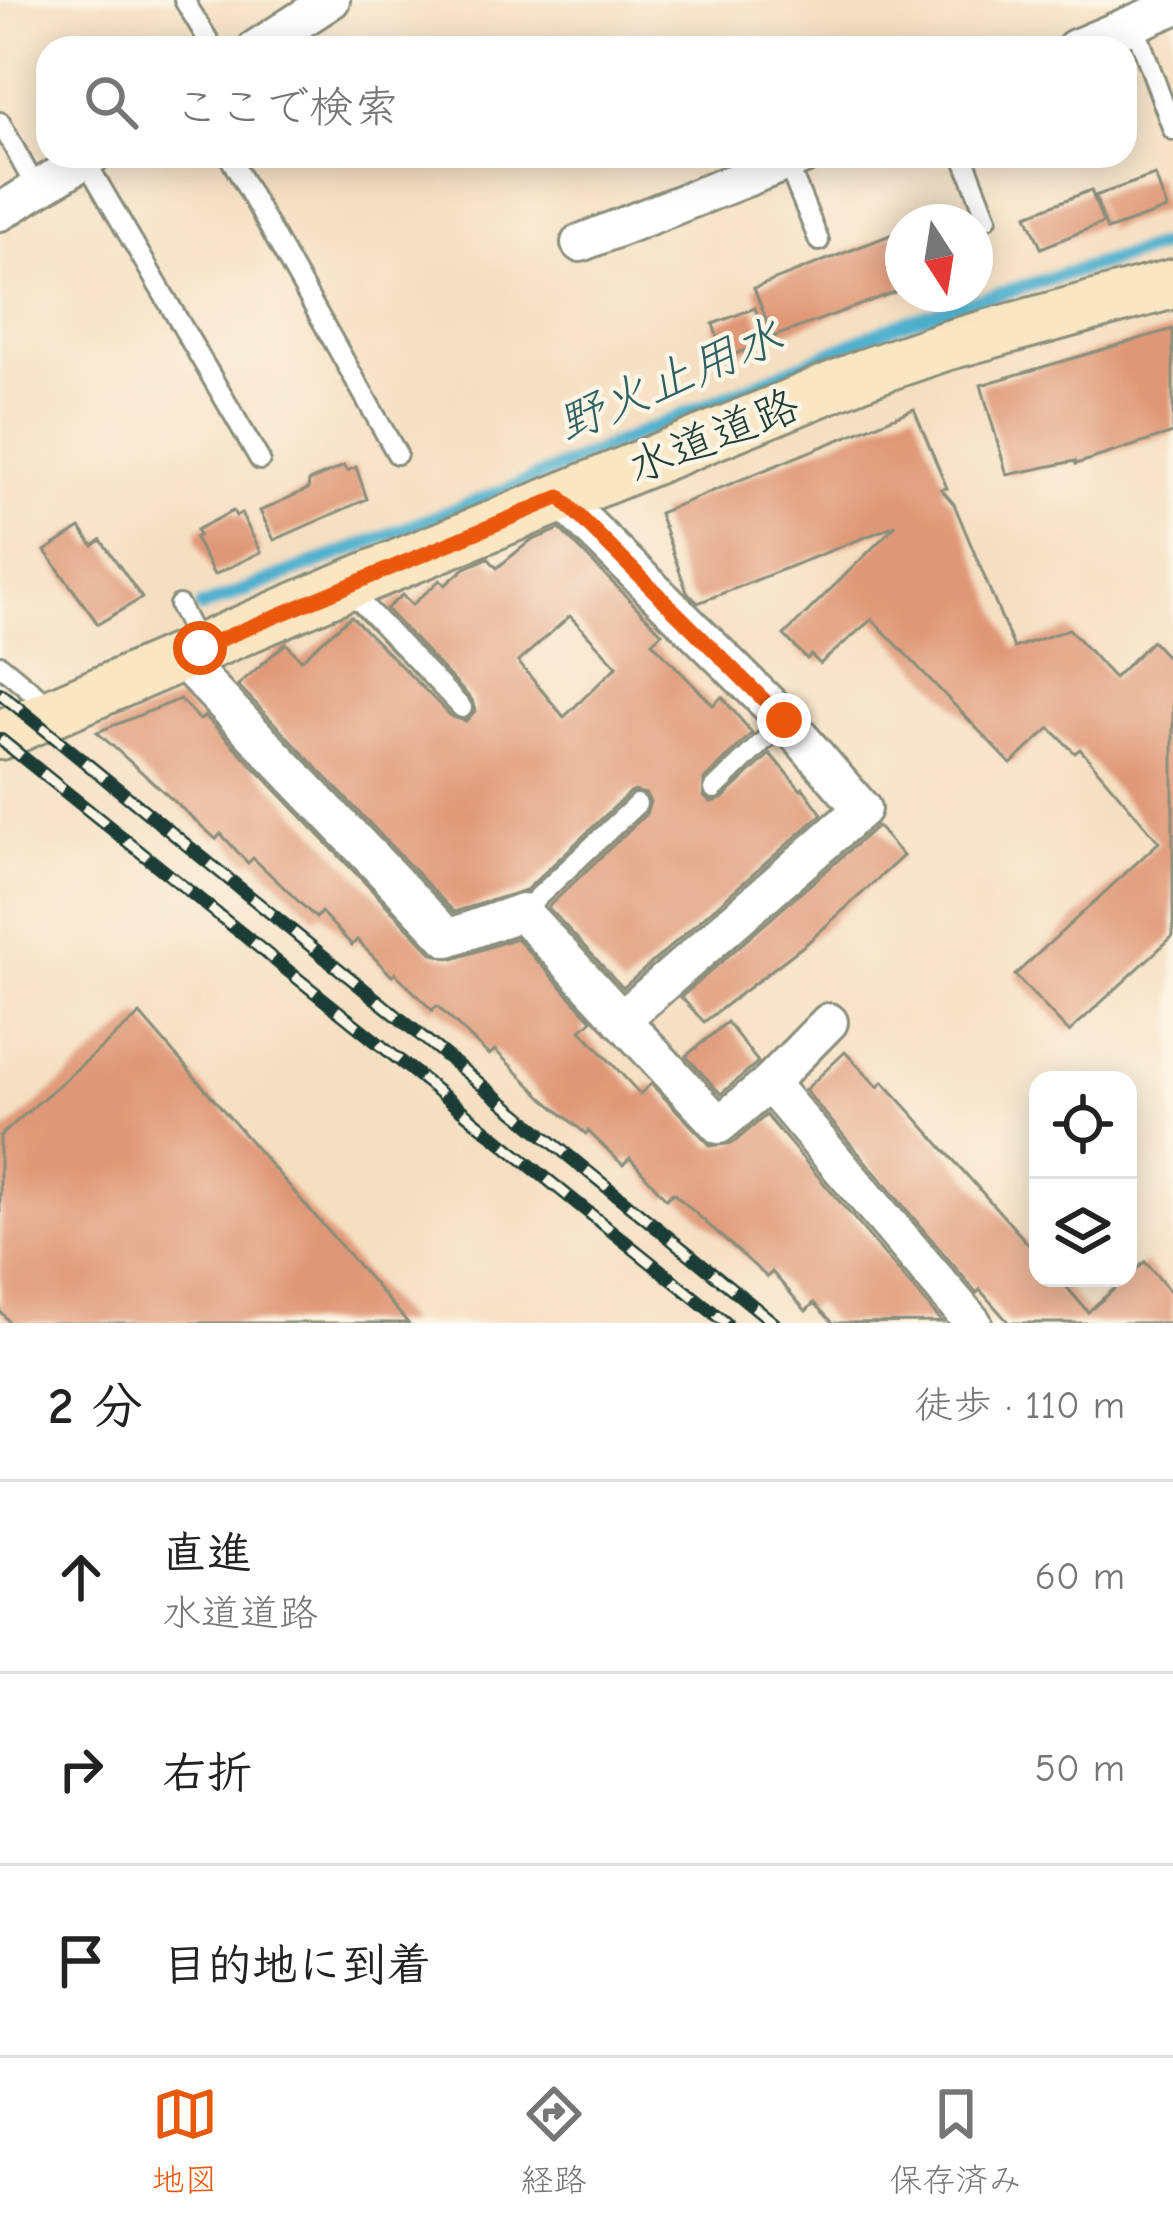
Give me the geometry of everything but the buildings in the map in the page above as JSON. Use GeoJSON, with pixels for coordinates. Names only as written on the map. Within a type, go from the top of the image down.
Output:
{"type":"FeatureCollection","features":[{"type":"Feature","properties":{"kind":"street"},"geometry":{"type":"LineString","coordinates":[[275,36],[331,0]]}},
{"type":"Feature","properties":{"kind":"street"},"geometry":{"type":"LineString","coordinates":[[1103,36],[1173,7]]}},
{"type":"Feature","properties":{"kind":"street"},"geometry":{"type":"LineString","coordinates":[[0,212],[72,168]]}},
{"type":"Feature","properties":{"kind":"street"},"geometry":{"type":"LineString","coordinates":[[580,243],[771,168]]}},
{"type":"Feature","properties":{"kind":"street","name":"水道道路"},"geometry":{"type":"LineString","coordinates":[[0,735],[345,586],[866,373],[945,346],[1173,284]]}},
{"type":"Feature","properties":{"kind":"street"},"geometry":{"type":"LineString","coordinates":[[560,497],[784,720],[862,808],[621,1020]]}},
{"type":"Feature","properties":{"kind":"street"},"geometry":{"type":"LineString","coordinates":[[190,652],[448,938],[522,912],[718,1126],[829,1022]]}},
{"type":"Feature","properties":{"kind":"street"},"geometry":{"type":"LineString","coordinates":[[769,1082],[973,1323]]}},
{"type":"Feature","properties":{"kind":"lane"},"geometry":{"type":"LineString","coordinates":[[184,0],[206,36]]}},
{"type":"Feature","properties":{"kind":"lane"},"geometry":{"type":"LineString","coordinates":[[1134,23],[1173,130]]}},
{"type":"Feature","properties":{"kind":"lane"},"geometry":{"type":"LineString","coordinates":[[0,122],[37,190]]}},
{"type":"Feature","properties":{"kind":"lane"},"geometry":{"type":"LineString","coordinates":[[94,168],[260,460]]}},
{"type":"Feature","properties":{"kind":"lane"},"geometry":{"type":"LineString","coordinates":[[236,168],[397,454]]}},
{"type":"Feature","properties":{"kind":"lane"},"geometry":{"type":"LineString","coordinates":[[797,168],[820,241]]}},
{"type":"Feature","properties":{"kind":"lane"},"geometry":{"type":"LineString","coordinates":[[968,168],[982,204]]}},
{"type":"Feature","properties":{"kind":"lane"},"geometry":{"type":"LineString","coordinates":[[345,586],[462,708]]}},
{"type":"Feature","properties":{"kind":"lane"},"geometry":{"type":"LineString","coordinates":[[179,604],[190,652]]}},
{"type":"Feature","properties":{"kind":"lane"},"geometry":{"type":"LineString","coordinates":[[0,664],[55,711]]}},
{"type":"Feature","properties":{"kind":"lane"},"geometry":{"type":"LineString","coordinates":[[715,790],[784,720]]}},
{"type":"Feature","properties":{"kind":"lane"},"geometry":{"type":"LineString","coordinates":[[522,912],[637,804]]}},
{"type":"Feature","properties":{"kind":"waterway","name":"野火止用水"},"geometry":{"type":"LineString","coordinates":[[201,607],[514,487],[901,323],[1173,242]]}},
{"type":"Feature","properties":{"kind":"railway"},"geometry":{"type":"LineString","coordinates":[[0,693],[774,1323]]}},
{"type":"Feature","properties":{"kind":"railway"},"geometry":{"type":"LineString","coordinates":[[0,739],[726,1323]]}},
{"type":"Feature","properties":{"kind":"route"},"geometry":{"type":"LineString","coordinates":[[200,648],[560,497],[784,720]]}}]}
